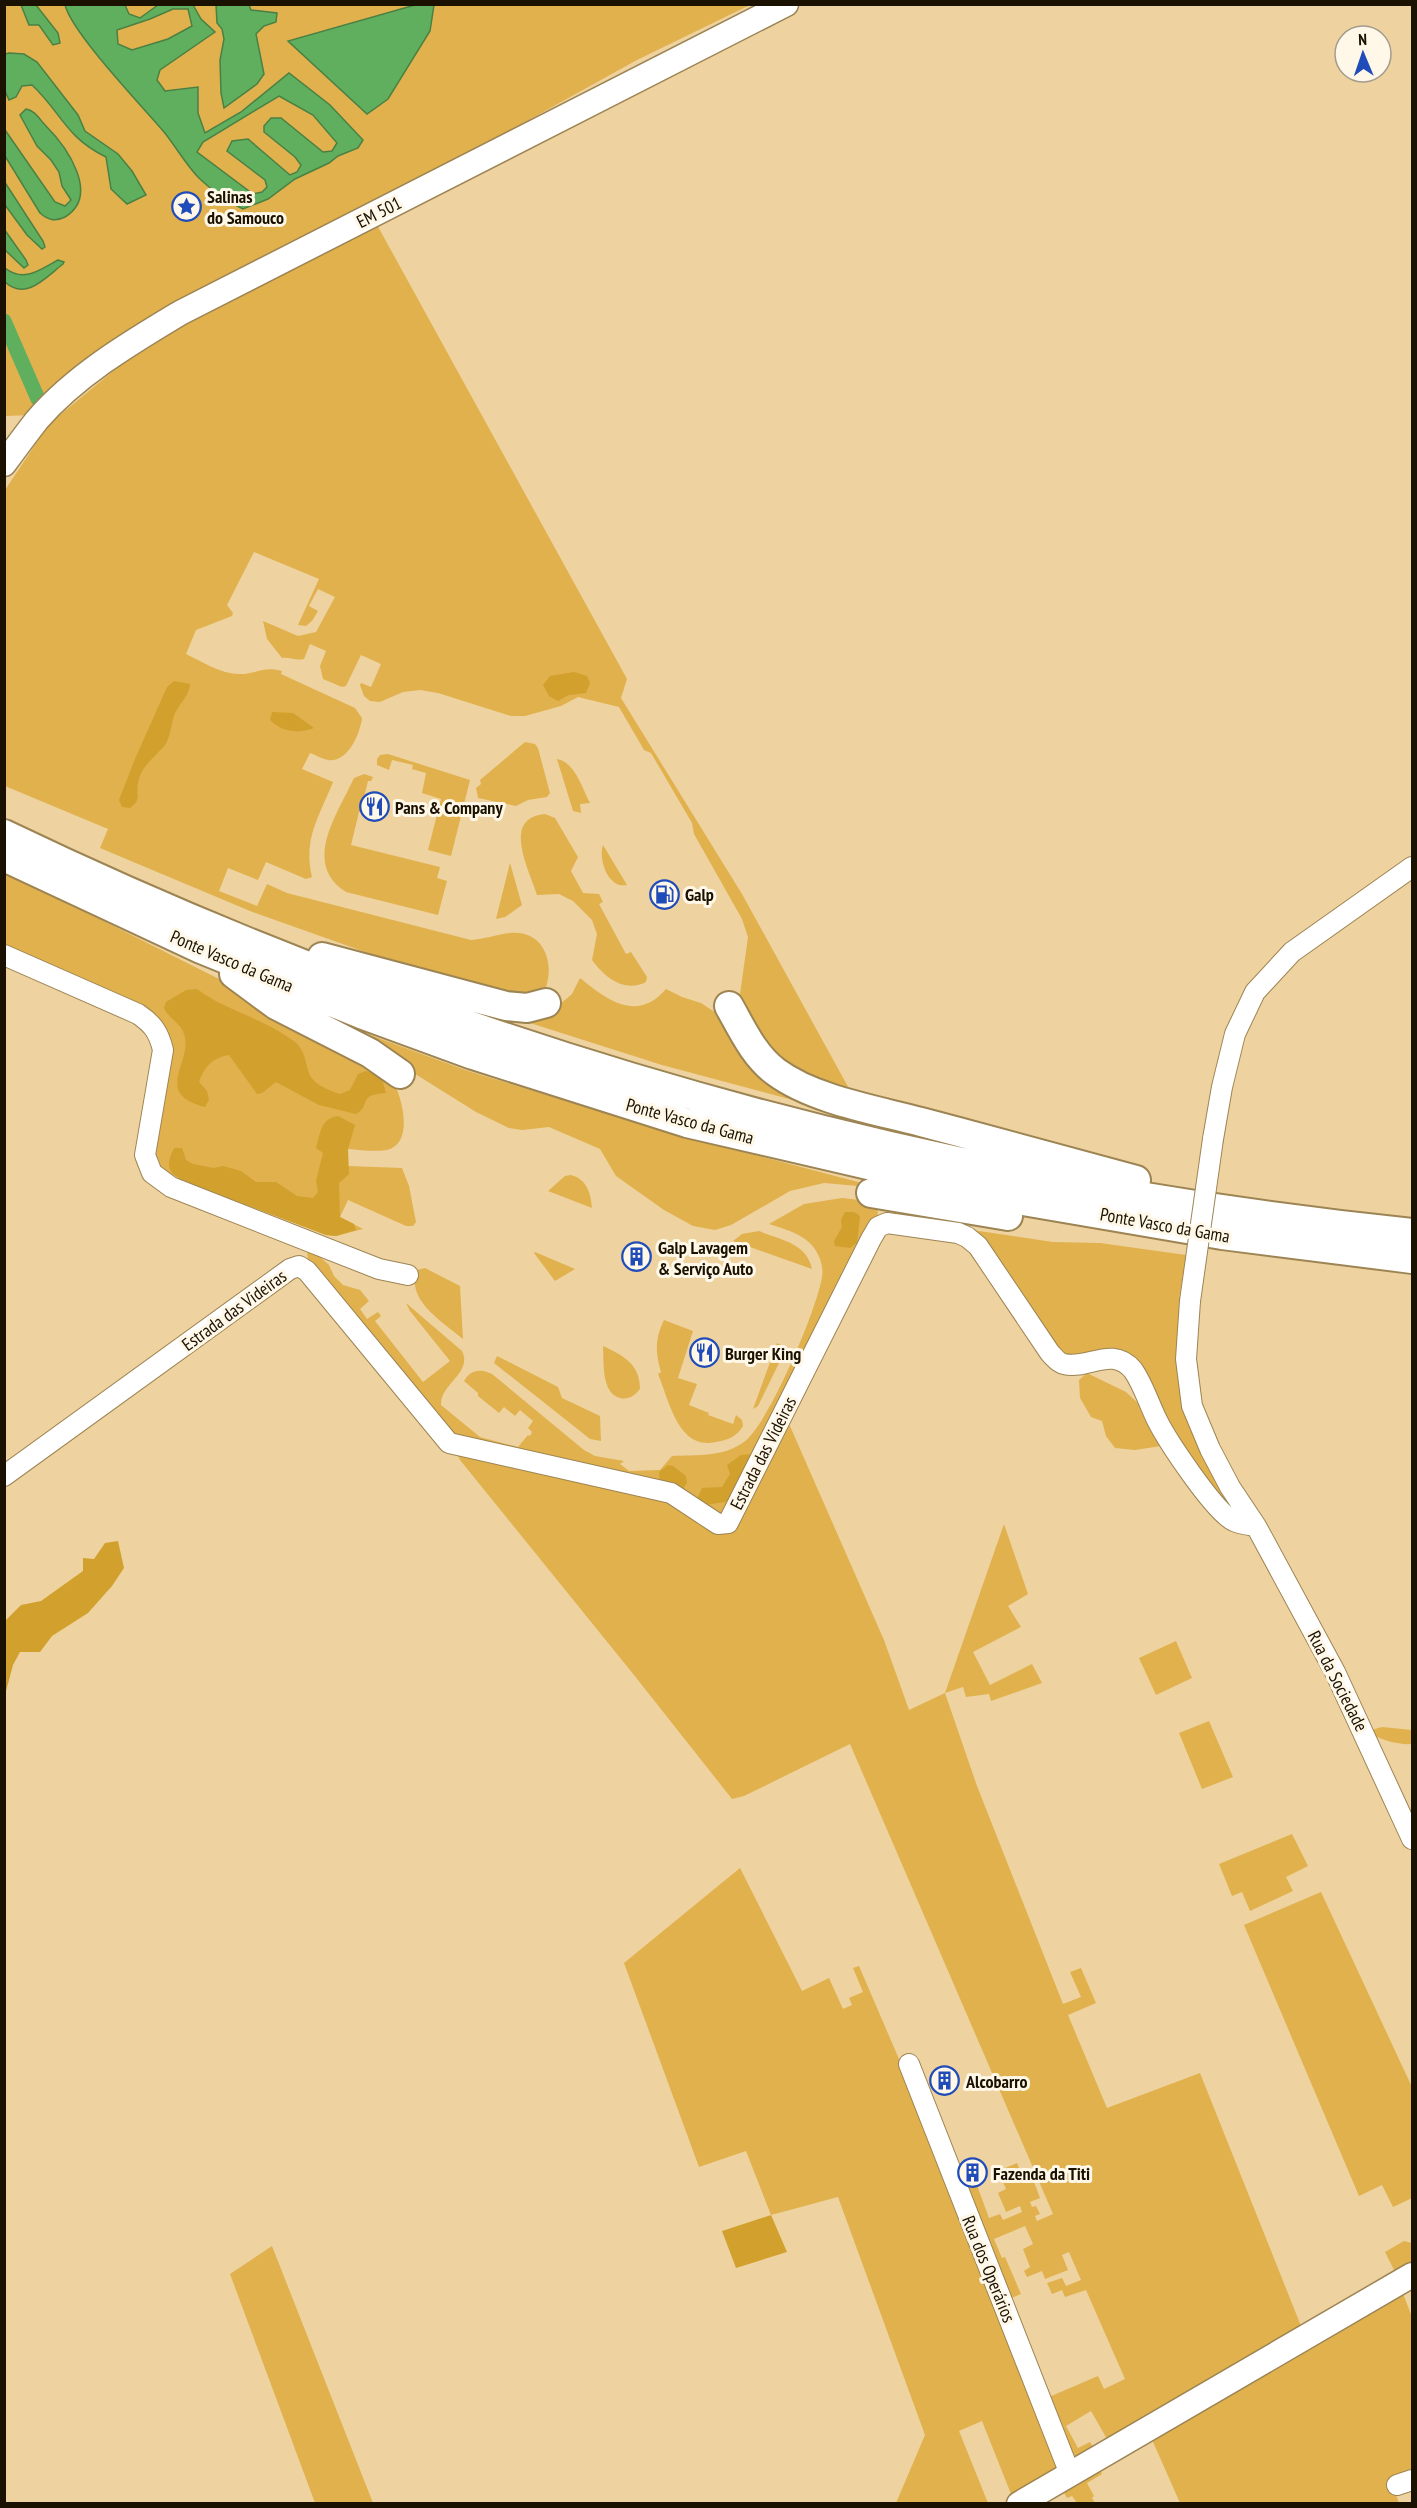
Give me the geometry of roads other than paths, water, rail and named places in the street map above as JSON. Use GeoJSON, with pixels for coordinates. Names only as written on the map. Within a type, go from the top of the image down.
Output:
{"type":"FeatureCollection","features":[{"type":"Feature","properties":{"kind":"highway","name":"Ponte Vasco da Gama"},"geometry":{"type":"LineString","coordinates":[[4,834],[229,935],[338,979],[528,1047],[635,1080],[778,1120],[929,1156],[1035,1178],[1203,1207],[1413,1233]]}},
{"type":"Feature","properties":{"kind":"highway","name":"Ponte Vasco da Gama"},"geometry":{"type":"LineString","coordinates":[[4,857],[201,950],[361,1014],[473,1055],[687,1123],[1023,1201],[1222,1235],[1404,1258]]}},
{"type":"Feature","properties":{"kind":"highway"},"geometry":{"type":"LineString","coordinates":[[229,935],[356,964],[506,1006],[531,1007],[546,1003]]}},
{"type":"Feature","properties":{"kind":"highway"},"geometry":{"type":"LineString","coordinates":[[201,950],[276,1005],[370,1053],[400,1074]]}},
{"type":"Feature","properties":{"kind":"highway"},"geometry":{"type":"LineString","coordinates":[[729,1006],[750,1043],[766,1064],[782,1076],[808,1089],[878,1111],[1299,1220]]}},
{"type":"Feature","properties":{"kind":"highway"},"geometry":{"type":"LineString","coordinates":[[871,1192],[1141,1239],[1277,1253],[1404,1258]]}},
{"type":"Feature","properties":{"kind":"main road","name":"EM 501"},"geometry":{"type":"LineString","coordinates":[[4,464],[38,419],[70,390],[118,350],[180,312],[786,4]]}},
{"type":"Feature","properties":{"kind":"main road"},"geometry":{"type":"LineString","coordinates":[[1019,2504],[1413,2275]]}},
{"type":"Feature","properties":{"kind":"street","name":"Rua da Sociedade"},"geometry":{"type":"LineString","coordinates":[[1413,867],[1292,952],[1255,992],[1236,1034],[1221,1087],[1190,1301],[1186,1359],[1192,1406],[1215,1459],[1230,1488],[1256,1526],[1335,1672],[1413,1839]]}},
{"type":"Feature","properties":{"kind":"street"},"geometry":{"type":"LineString","coordinates":[[4,955],[138,1014],[151,1023],[160,1036],[163,1050],[145,1155],[152,1173],[171,1187],[379,1269],[408,1275]]}},
{"type":"Feature","properties":{"kind":"street","name":"Estrada das Videiras"},"geometry":{"type":"LineString","coordinates":[[4,1476],[290,1269],[299,1266],[307,1271],[448,1443],[671,1493],[718,1524],[728,1523],[871,1239],[878,1227],[887,1223],[958,1233],[967,1237],[978,1246],[1050,1353],[1061,1364],[1071,1365],[1109,1358],[1122,1361],[1133,1371],[1160,1426],[1184,1464],[1214,1502],[1232,1521],[1256,1526]]}},
{"type":"Feature","properties":{"kind":"street","name":"Rua dos Operários"},"geometry":{"type":"LineString","coordinates":[[909,2064],[1070,2474]]}},
{"type":"Feature","properties":{"kind":"waterway"},"geometry":{"type":"LineString","coordinates":[[4,321],[38,399]]}},
{"type":"Feature","properties":{"kind":"place","name":"Salinas do Samouco"},"geometry":{"type":"Point","coordinates":[186,206]}},
{"type":"Feature","properties":{"kind":"place","name":"Pans & Company"},"geometry":{"type":"Point","coordinates":[374,807]}},
{"type":"Feature","properties":{"kind":"place","name":"Galp"},"geometry":{"type":"Point","coordinates":[664,894]}},
{"type":"Feature","properties":{"kind":"place","name":"Galp Lavagem & Serviço Auto"},"geometry":{"type":"Point","coordinates":[637,1257]}},
{"type":"Feature","properties":{"kind":"place","name":"Burger King"},"geometry":{"type":"Point","coordinates":[704,1353]}},
{"type":"Feature","properties":{"kind":"place","name":"Alcobarro"},"geometry":{"type":"Point","coordinates":[945,2081]}},
{"type":"Feature","properties":{"kind":"place","name":"Fazenda da Titi"},"geometry":{"type":"Point","coordinates":[972,2173]}}]}
